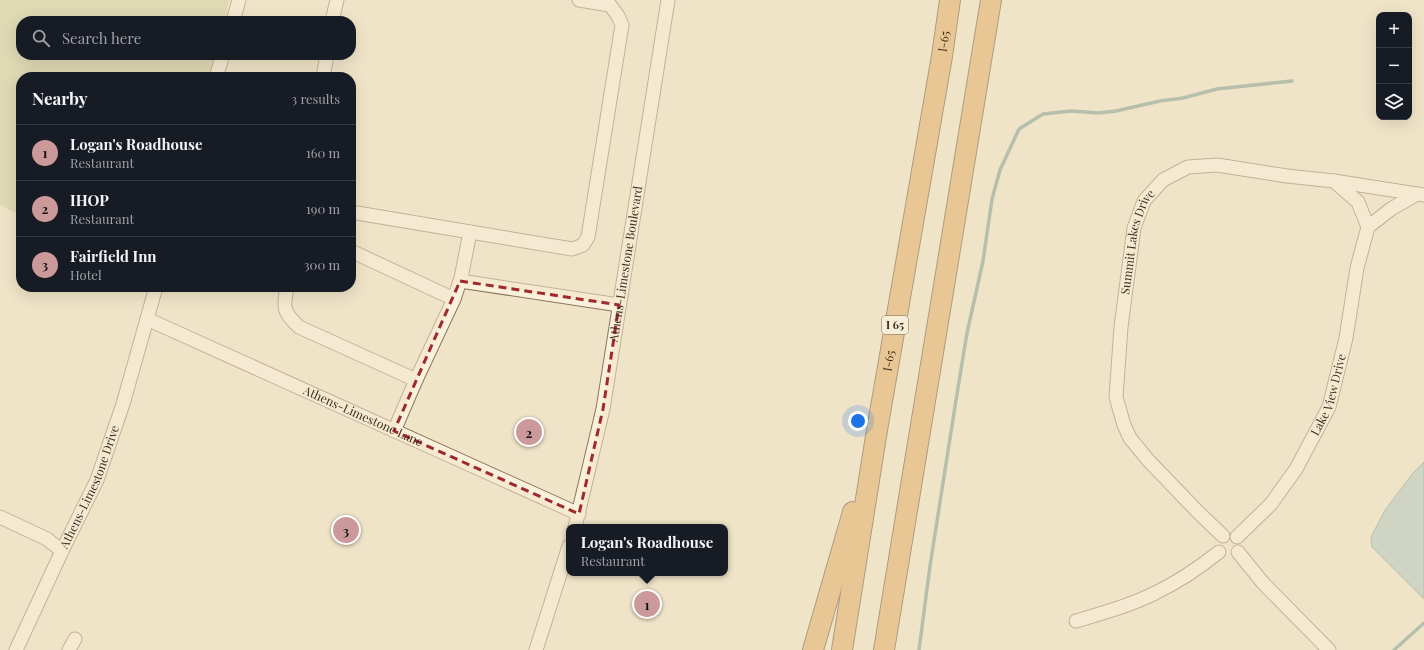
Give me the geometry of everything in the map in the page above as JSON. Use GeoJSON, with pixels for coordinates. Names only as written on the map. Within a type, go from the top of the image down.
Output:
{"type":"FeatureCollection","features":[{"type":"Feature","properties":{"kind":"highway","name":"I-65"},"geometry":{"type":"LineString","coordinates":[[842,650],[950,0]]}},
{"type":"Feature","properties":{"kind":"highway"},"geometry":{"type":"LineString","coordinates":[[884,650],[991,0]]}},
{"type":"Feature","properties":{"kind":"highway"},"geometry":{"type":"LineString","coordinates":[[813,650],[878,430]]}},
{"type":"Feature","properties":{"kind":"highway"},"geometry":{"type":"LineString","coordinates":[[893,650],[895,590]]}},
{"type":"Feature","properties":{"kind":"street"},"geometry":{"type":"LineString","coordinates":[[234,16],[239,0]]}},
{"type":"Feature","properties":{"kind":"street"},"geometry":{"type":"LineString","coordinates":[[333,16],[337,0]]}},
{"type":"Feature","properties":{"kind":"street"},"geometry":{"type":"LineString","coordinates":[[356,213],[572,249],[583,245],[588,237],[622,25],[618,16],[610,5],[579,0]]}},
{"type":"Feature","properties":{"kind":"street","name":"Athens-Limestone Boulevard"},"geometry":{"type":"LineString","coordinates":[[576,524],[603,409],[668,0]]}},
{"type":"Feature","properties":{"kind":"street"},"geometry":{"type":"LineString","coordinates":[[218,72],[221,60]]}},
{"type":"Feature","properties":{"kind":"street"},"geometry":{"type":"LineString","coordinates":[[324,72],[326,60]]}},
{"type":"Feature","properties":{"kind":"street","name":"Summit Lakes Drive"},"geometry":{"type":"LineString","coordinates":[[1223,536],[1148,460],[1130,438],[1116,397],[1121,327],[1134,228],[1144,202],[1163,180],[1188,167],[1217,165],[1287,176],[1334,180],[1421,194]]}},
{"type":"Feature","properties":{"kind":"street"},"geometry":{"type":"LineString","coordinates":[[1334,180],[1358,202],[1368,227],[1391,209],[1421,194]]}},
{"type":"Feature","properties":{"kind":"street","name":"Lake View Drive"},"geometry":{"type":"LineString","coordinates":[[1237,537],[1271,504],[1296,469],[1329,406],[1346,338],[1357,268],[1368,227]]}},
{"type":"Feature","properties":{"kind":"street"},"geometry":{"type":"LineString","coordinates":[[394,431],[416,380],[454,300],[460,281],[470,232]]}},
{"type":"Feature","properties":{"kind":"street"},"geometry":{"type":"LineString","coordinates":[[356,253],[454,300]]}},
{"type":"Feature","properties":{"kind":"street"},"geometry":{"type":"LineString","coordinates":[[460,281],[619,305]]}},
{"type":"Feature","properties":{"kind":"street","name":"Athens-Limestone Drive"},"geometry":{"type":"LineString","coordinates":[[16,650],[97,480],[123,404],[155,292]]}},
{"type":"Feature","properties":{"kind":"street"},"geometry":{"type":"LineString","coordinates":[[286,292],[284,302],[288,316],[299,327],[416,380]]}},
{"type":"Feature","properties":{"kind":"street","name":"Athens-Limestone Lane"},"geometry":{"type":"LineString","coordinates":[[148,319],[579,514]]}},
{"type":"Feature","properties":{"kind":"street"},"geometry":{"type":"LineString","coordinates":[[0,517],[47,538],[62,551]]}},
{"type":"Feature","properties":{"kind":"street"},"geometry":{"type":"LineString","coordinates":[[1230,534],[1237,537],[1241,546],[1236,555],[1229,557],[1222,555],[1219,552],[1218,541],[1223,536],[1230,534]]}},
{"type":"Feature","properties":{"kind":"street"},"geometry":{"type":"LineString","coordinates":[[1076,621],[1119,608],[1156,593],[1197,570],[1219,552]]}},
{"type":"Feature","properties":{"kind":"street"},"geometry":{"type":"LineString","coordinates":[[1238,552],[1263,583],[1329,650]]}},
{"type":"Feature","properties":{"kind":"street"},"geometry":{"type":"LineString","coordinates":[[536,650],[566,555]]}},
{"type":"Feature","properties":{"kind":"highlighted area"},"geometry":{"type":"Polygon","coordinates":[[[460,281],[619,305],[603,409],[579,514],[394,431],[460,281]]]}},
{"type":"Feature","properties":{"kind":"green space"},"geometry":{"type":"Polygon","coordinates":[[[0,0],[229,0],[226,16],[16,16],[16,60],[218,60],[216,72],[16,72],[16,213],[0,205],[0,0]]]}},
{"type":"Feature","properties":{"kind":"water"},"geometry":{"type":"Polygon","coordinates":[[[1424,462],[1424,599],[1372,547],[1371,537],[1385,510],[1413,473],[1424,462]]]}},
{"type":"Feature","properties":{"kind":"waterway"},"geometry":{"type":"LineString","coordinates":[[919,650],[930,566],[956,400],[967,333],[983,261],[992,199],[1000,170],[1019,129],[1043,114],[1071,111],[1099,113],[1116,111],[1160,101],[1183,98],[1217,89],[1292,81]]}},
{"type":"Feature","properties":{"kind":"waterway"},"geometry":{"type":"LineString","coordinates":[[1394,650],[1424,623]]}},
{"type":"Feature","properties":{"kind":"place","name":"IHOP"},"geometry":{"type":"Point","coordinates":[529,432]}},
{"type":"Feature","properties":{"kind":"place","name":"Fairfield Inn"},"geometry":{"type":"Point","coordinates":[346,530]}},
{"type":"Feature","properties":{"kind":"place","name":"Logan's Roadhouse"},"geometry":{"type":"Point","coordinates":[647,604]}}]}
